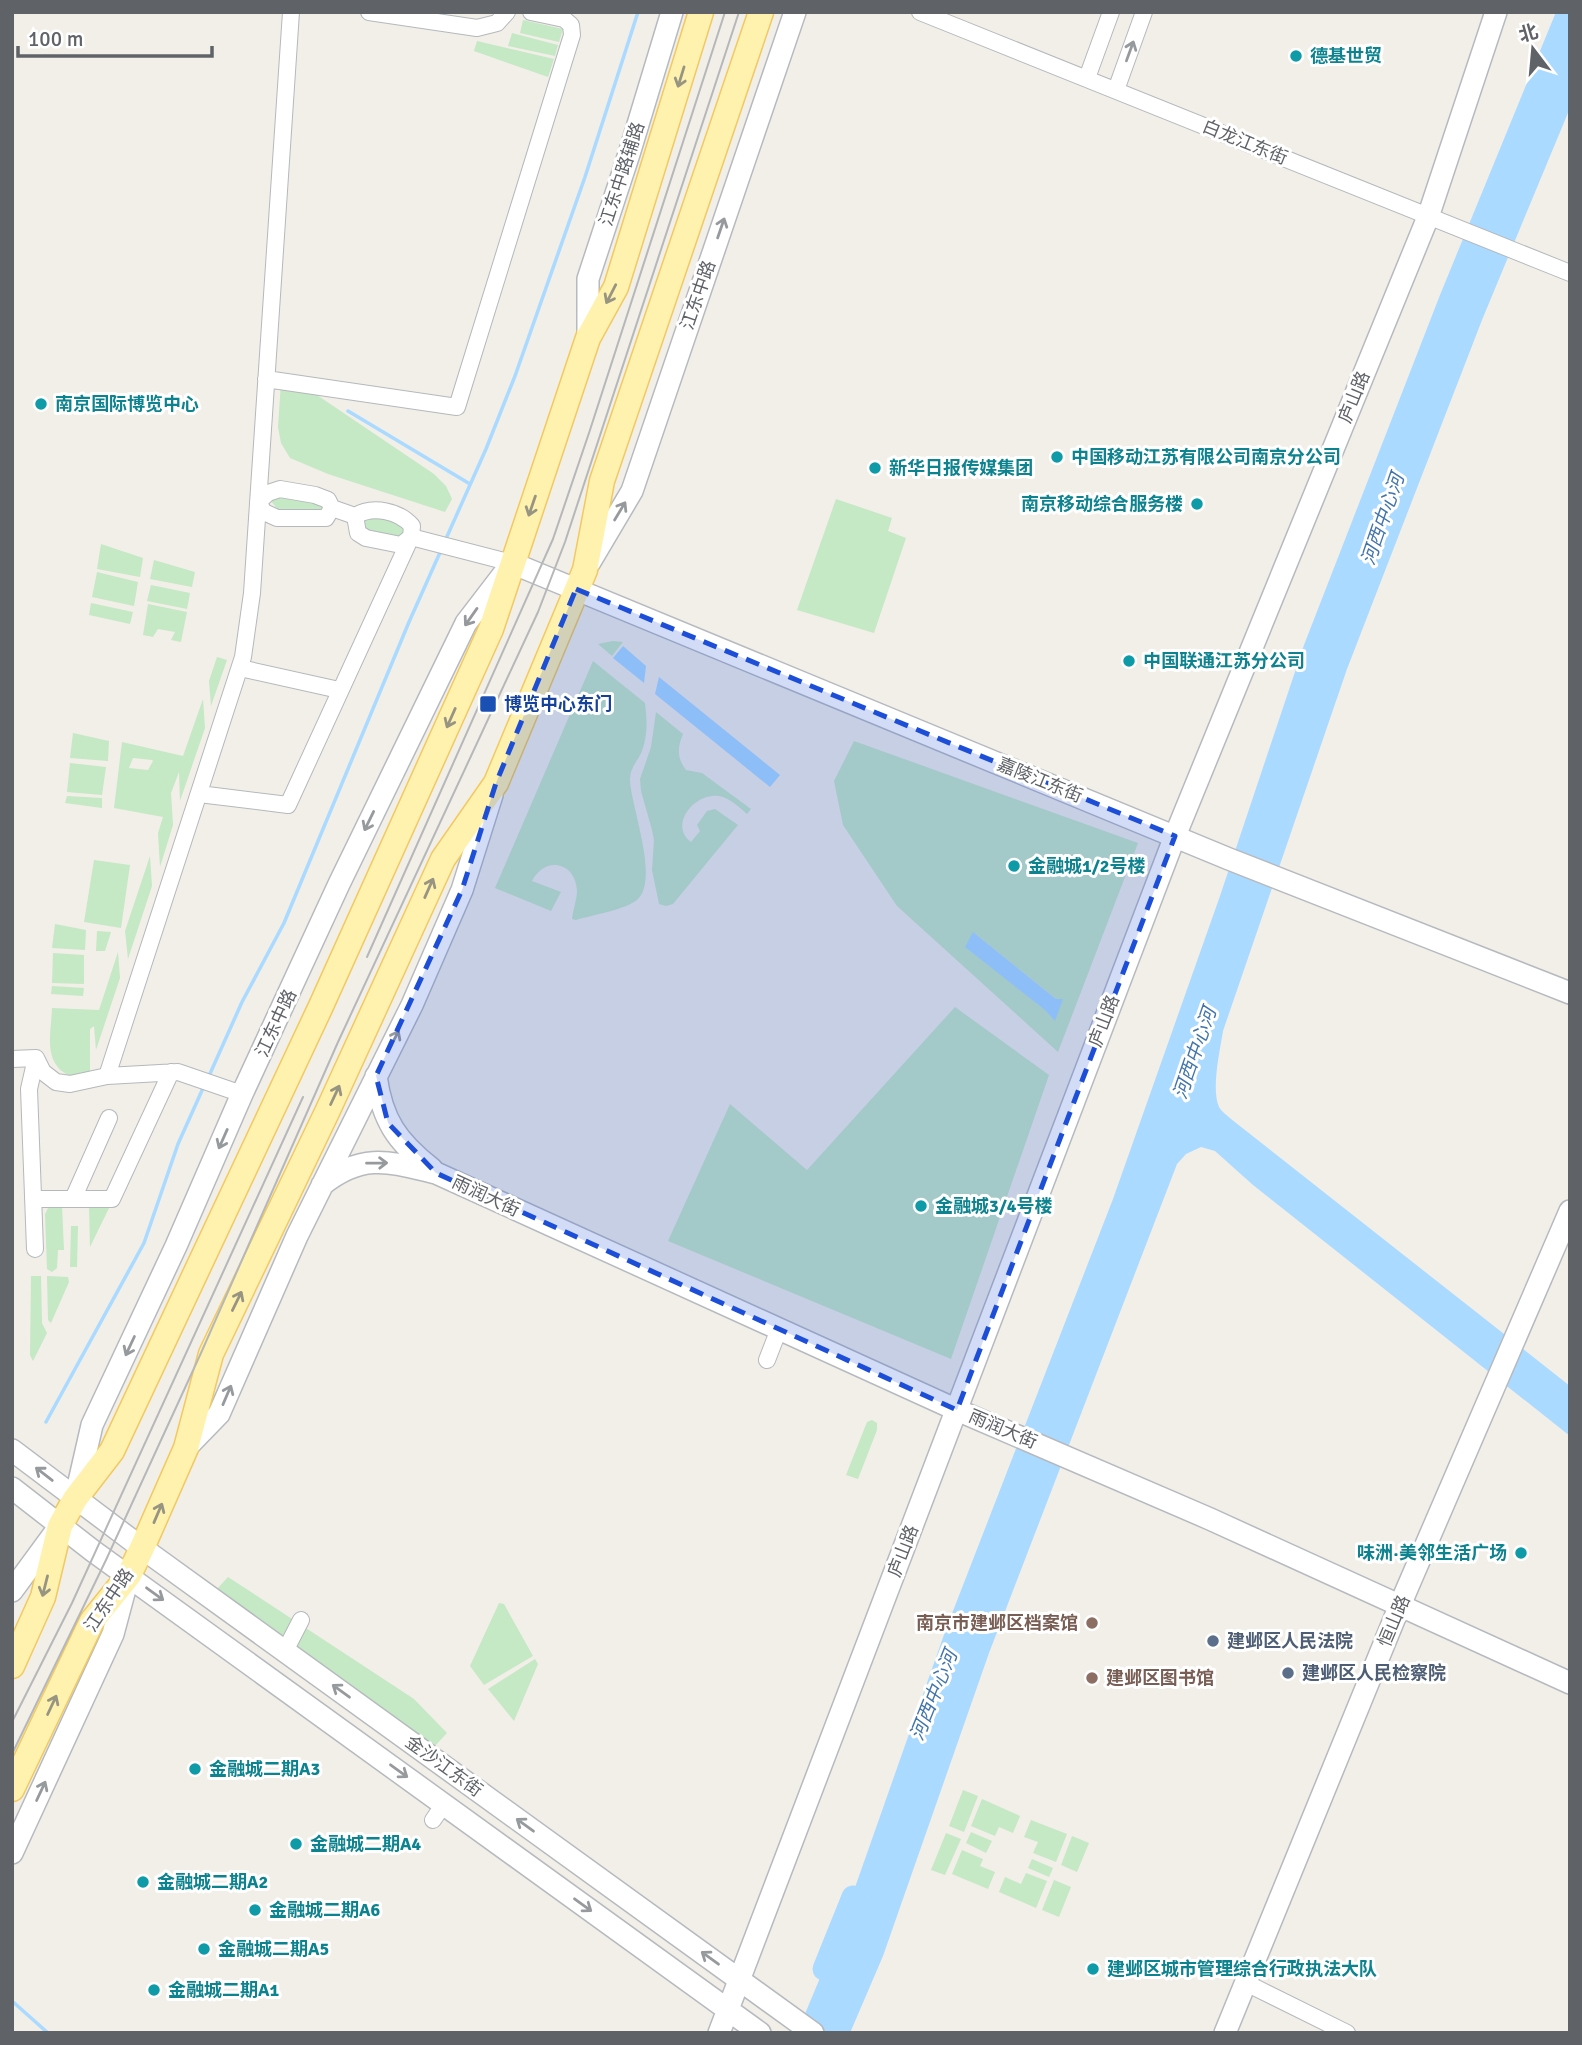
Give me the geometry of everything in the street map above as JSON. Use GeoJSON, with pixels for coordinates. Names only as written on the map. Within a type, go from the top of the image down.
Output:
{"type":"FeatureCollection","features":[{"type":"Feature","properties":{"kind":"main road","name":"江东中路"},"geometry":{"type":"LineString","coordinates":[[12,1666],[43,1597],[60,1526],[75,1499],[112,1451],[321,1006],[491,629],[587,338],[616,287],[701,12]]}},
{"type":"Feature","properties":{"kind":"main road","name":"江东中路"},"geometry":{"type":"LineString","coordinates":[[12,1789],[92,1621],[129,1575],[142,1548],[186,1448],[211,1353],[328,1110],[443,859],[496,783],[581,580],[602,481],[761,12]]}},
{"type":"Feature","properties":{"kind":"street"},"geometry":{"type":"LineString","coordinates":[[107,1076],[240,668],[252,593],[290,12]]}},
{"type":"Feature","properties":{"kind":"street"},"geometry":{"type":"LineString","coordinates":[[369,12],[477,28],[497,23],[507,12]]}},
{"type":"Feature","properties":{"kind":"street"},"geometry":{"type":"LineString","coordinates":[[477,28],[484,12]]}},
{"type":"Feature","properties":{"kind":"street"},"geometry":{"type":"LineString","coordinates":[[267,379],[457,407],[572,35],[571,25],[564,19],[531,12]]}},
{"type":"Feature","properties":{"kind":"street","name":"江东中路辅路"},"geometry":{"type":"LineString","coordinates":[[587,338],[588,279],[672,12]]}},
{"type":"Feature","properties":{"kind":"street","name":"江东中路"},"geometry":{"type":"LineString","coordinates":[[581,580],[632,491],[794,12]]}},
{"type":"Feature","properties":{"kind":"street","name":"白龙江东街"},"geometry":{"type":"LineString","coordinates":[[920,12],[1570,273]]}},
{"type":"Feature","properties":{"kind":"street"},"geometry":{"type":"LineString","coordinates":[[1087,78],[1111,12]]}},
{"type":"Feature","properties":{"kind":"street"},"geometry":{"type":"LineString","coordinates":[[1116,90],[1144,12]]}},
{"type":"Feature","properties":{"kind":"street","name":"庐山路"},"geometry":{"type":"LineString","coordinates":[[719,2033],[1175,836],[1428,217],[1496,12]]}},
{"type":"Feature","properties":{"kind":"street"},"geometry":{"type":"LineString","coordinates":[[258,502],[268,493],[280,489],[328,500],[332,508],[355,516]]}},
{"type":"Feature","properties":{"kind":"street"},"geometry":{"type":"LineString","coordinates":[[258,502],[264,512],[277,518],[326,518],[332,508]]}},
{"type":"Feature","properties":{"kind":"street"},"geometry":{"type":"LineString","coordinates":[[199,794],[288,805],[411,537],[412,526],[404,517],[374,509],[364,510],[355,516]]}},
{"type":"Feature","properties":{"kind":"street"},"geometry":{"type":"LineString","coordinates":[[355,516],[358,533],[366,538],[401,545],[411,537]]}},
{"type":"Feature","properties":{"kind":"street"},"geometry":{"type":"LineString","coordinates":[[411,537],[512,563]]}},
{"type":"Feature","properties":{"kind":"street","name":"江东中路"},"geometry":{"type":"LineString","coordinates":[[75,1499],[92,1425],[339,884],[466,623],[512,563]]}},
{"type":"Feature","properties":{"kind":"street","name":"嘉陵江东街"},"geometry":{"type":"LineString","coordinates":[[512,563],[581,580],[1229,859],[1570,993]]}},
{"type":"Feature","properties":{"kind":"street"},"geometry":{"type":"LineString","coordinates":[[240,668],[339,690]]}},
{"type":"Feature","properties":{"kind":"street","name":"江东中路"},"geometry":{"type":"LineString","coordinates":[[186,1448],[219,1413],[322,1185],[412,1005],[462,890],[496,783]]}},
{"type":"Feature","properties":{"kind":"street"},"geometry":{"type":"LineString","coordinates":[[36,1058],[43,1072],[55,1082],[71,1084],[107,1076],[178,1072],[242,1094]]}},
{"type":"Feature","properties":{"kind":"street"},"geometry":{"type":"LineString","coordinates":[[12,1059],[36,1058]]}},
{"type":"Feature","properties":{"kind":"street"},"geometry":{"type":"LineString","coordinates":[[35,1250],[29,1089],[36,1058]]}},
{"type":"Feature","properties":{"kind":"street"},"geometry":{"type":"LineString","coordinates":[[33,1199],[112,1199],[171,1072]]}},
{"type":"Feature","properties":{"kind":"street"},"geometry":{"type":"LineString","coordinates":[[376,1076],[379,1100],[388,1123],[412,1154],[436,1173]]}},
{"type":"Feature","properties":{"kind":"street"},"geometry":{"type":"LineString","coordinates":[[73,1199],[109,1118]]}},
{"type":"Feature","properties":{"kind":"street"},"geometry":{"type":"LineString","coordinates":[[322,1185],[339,1171],[374,1161],[396,1163],[436,1173]]}},
{"type":"Feature","properties":{"kind":"street","name":"雨润大街"},"geometry":{"type":"LineString","coordinates":[[436,1173],[957,1410],[1570,1683]]}},
{"type":"Feature","properties":{"kind":"street","name":"恒山路"},"geometry":{"type":"LineString","coordinates":[[1225,2033],[1400,1605],[1570,1211]]}},
{"type":"Feature","properties":{"kind":"street"},"geometry":{"type":"LineString","coordinates":[[767,1360],[779,1329]]}},
{"type":"Feature","properties":{"kind":"street","name":"金沙江东街"},"geometry":{"type":"LineString","coordinates":[[12,1450],[142,1548],[813,2033]]}},
{"type":"Feature","properties":{"kind":"street","name":"金沙江东街"},"geometry":{"type":"LineString","coordinates":[[12,1488],[439,1812],[760,2033]]}},
{"type":"Feature","properties":{"kind":"street","name":"江东中路"},"geometry":{"type":"LineString","coordinates":[[12,1591],[60,1526]]}},
{"type":"Feature","properties":{"kind":"street"},"geometry":{"type":"LineString","coordinates":[[12,1853],[113,1634],[129,1575]]}},
{"type":"Feature","properties":{"kind":"street"},"geometry":{"type":"LineString","coordinates":[[285,1651],[301,1620]]}},
{"type":"Feature","properties":{"kind":"street"},"geometry":{"type":"LineString","coordinates":[[1246,1983],[1347,2033]]}},
{"type":"Feature","properties":{"kind":"highlighted area"},"geometry":{"type":"Polygon","coordinates":[[[576,589],[1175,836],[957,1410],[436,1173],[388,1123],[376,1076],[462,890],[496,783],[576,589]]]}},
{"type":"Feature","properties":{"kind":"green space"},"geometry":{"type":"Polygon","coordinates":[[[523,20],[563,29],[559,42],[520,33],[523,20]]]}},
{"type":"Feature","properties":{"kind":"green space"},"geometry":{"type":"Polygon","coordinates":[[[512,33],[558,45],[555,56],[508,46],[512,33]]]}},
{"type":"Feature","properties":{"kind":"green space"},"geometry":{"type":"Polygon","coordinates":[[[477,41],[554,59],[548,77],[474,51],[477,41]]]}},
{"type":"Feature","properties":{"kind":"green space"},"geometry":{"type":"Polygon","coordinates":[[[281,382],[302,385],[434,474],[446,486],[452,499],[445,512],[328,474],[290,458],[281,443],[278,427],[281,382]]]}},
{"type":"Feature","properties":{"kind":"green space"},"geometry":{"type":"Polygon","coordinates":[[[278,496],[314,499],[325,508],[322,511],[278,510],[271,501],[278,496]]]}},
{"type":"Feature","properties":{"kind":"green space"},"geometry":{"type":"Polygon","coordinates":[[[836,499],[892,518],[888,531],[906,538],[874,633],[797,610],[836,499]]]}},
{"type":"Feature","properties":{"kind":"green space"},"geometry":{"type":"Polygon","coordinates":[[[368,515],[403,524],[406,535],[400,539],[368,530],[363,524],[368,515]]]}},
{"type":"Feature","properties":{"kind":"green space"},"geometry":{"type":"Polygon","coordinates":[[[101,544],[143,558],[140,577],[97,569],[101,544]]]}},
{"type":"Feature","properties":{"kind":"green space"},"geometry":{"type":"Polygon","coordinates":[[[154,560],[195,572],[192,587],[150,579],[154,560]]]}},
{"type":"Feature","properties":{"kind":"green space"},"geometry":{"type":"Polygon","coordinates":[[[97,572],[138,582],[134,606],[92,597],[97,572]]]}},
{"type":"Feature","properties":{"kind":"green space"},"geometry":{"type":"Polygon","coordinates":[[[151,585],[190,593],[187,609],[147,601],[151,585]]]}},
{"type":"Feature","properties":{"kind":"green space"},"geometry":{"type":"Polygon","coordinates":[[[91,603],[133,612],[130,624],[89,615],[91,603]]]}},
{"type":"Feature","properties":{"kind":"green space"},"geometry":{"type":"Polygon","coordinates":[[[148,604],[187,612],[181,642],[171,640],[175,632],[158,629],[153,637],[143,635],[148,604]]]}},
{"type":"Feature","properties":{"kind":"green space"},"geometry":{"type":"Polygon","coordinates":[[[623,642],[612,656],[598,644],[623,642]]]}},
{"type":"Feature","properties":{"kind":"green space"},"geometry":{"type":"Polygon","coordinates":[[[217,657],[227,660],[211,706],[209,681],[217,657]]]}},
{"type":"Feature","properties":{"kind":"green space"},"geometry":{"type":"Polygon","coordinates":[[[593,661],[645,703],[645,739],[631,771],[630,780],[646,877],[643,890],[631,904],[576,920],[572,919],[577,894],[575,881],[566,868],[559,865],[544,868],[532,881],[561,892],[551,911],[495,888],[593,661]]]}},
{"type":"Feature","properties":{"kind":"green space"},"geometry":{"type":"Polygon","coordinates":[[[203,699],[205,728],[180,801],[179,772],[171,793],[173,825],[160,867],[158,833],[163,817],[114,808],[122,742],[183,756],[203,699]],[[133,758],[129,768],[148,770],[152,760],[133,758]]]}},
{"type":"Feature","properties":{"kind":"green space"},"geometry":{"type":"Polygon","coordinates":[[[656,712],[683,734],[679,753],[686,770],[702,773],[751,809],[747,814],[727,799],[710,796],[701,799],[687,811],[682,827],[691,842],[700,831],[697,825],[707,811],[715,809],[738,825],[673,904],[666,906],[659,904],[652,870],[654,840],[640,779],[651,747],[656,712]]]}},
{"type":"Feature","properties":{"kind":"green space"},"geometry":{"type":"Polygon","coordinates":[[[73,733],[109,741],[108,761],[70,758],[73,733]]]}},
{"type":"Feature","properties":{"kind":"green space"},"geometry":{"type":"Polygon","coordinates":[[[854,741],[1138,843],[1058,1052],[897,906],[843,825],[834,781],[854,741]],[[973,932],[1055,1020],[1060,999],[1056,999],[973,932]]]}},
{"type":"Feature","properties":{"kind":"green space"},"geometry":{"type":"Polygon","coordinates":[[[70,763],[106,767],[102,795],[67,792],[70,763]]]}},
{"type":"Feature","properties":{"kind":"green space"},"geometry":{"type":"Polygon","coordinates":[[[67,796],[102,798],[102,808],[65,803],[67,796]]]}},
{"type":"Feature","properties":{"kind":"green space"},"geometry":{"type":"Polygon","coordinates":[[[150,856],[152,886],[128,959],[125,931],[150,856]]]}},
{"type":"Feature","properties":{"kind":"green space"},"geometry":{"type":"Polygon","coordinates":[[[94,860],[130,865],[121,928],[84,922],[94,860]]]}},
{"type":"Feature","properties":{"kind":"green space"},"geometry":{"type":"Polygon","coordinates":[[[55,924],[86,930],[85,950],[52,948],[55,924]]]}},
{"type":"Feature","properties":{"kind":"green space"},"geometry":{"type":"Polygon","coordinates":[[[97,931],[111,932],[105,951],[96,951],[97,931]]]}},
{"type":"Feature","properties":{"kind":"green space"},"geometry":{"type":"Polygon","coordinates":[[[118,952],[120,978],[96,1050],[94,1026],[90,1029],[90,1075],[72,1077],[56,1065],[52,1057],[52,1008],[99,1010],[118,952]]]}},
{"type":"Feature","properties":{"kind":"green space"},"geometry":{"type":"Polygon","coordinates":[[[53,953],[84,955],[84,984],[52,983],[53,953]]]}},
{"type":"Feature","properties":{"kind":"green space"},"geometry":{"type":"Polygon","coordinates":[[[52,986],[84,988],[83,996],[51,994],[52,986]]]}},
{"type":"Feature","properties":{"kind":"green space"},"geometry":{"type":"Polygon","coordinates":[[[955,1007],[1049,1075],[951,1359],[668,1241],[730,1104],[807,1170],[955,1007]]]}},
{"type":"Feature","properties":{"kind":"green space"},"geometry":{"type":"Polygon","coordinates":[[[62,1205],[64,1250],[58,1250],[57,1268],[52,1272],[47,1269],[45,1214],[48,1208],[62,1205]]]}},
{"type":"Feature","properties":{"kind":"green space"},"geometry":{"type":"Polygon","coordinates":[[[89,1206],[110,1206],[90,1247],[89,1206]]]}},
{"type":"Feature","properties":{"kind":"green space"},"geometry":{"type":"Polygon","coordinates":[[[71,1226],[78,1226],[77,1267],[70,1267],[71,1226]]]}},
{"type":"Feature","properties":{"kind":"green space"},"geometry":{"type":"Polygon","coordinates":[[[31,1276],[41,1276],[42,1323],[47,1333],[33,1361],[30,1355],[31,1276]]]}},
{"type":"Feature","properties":{"kind":"green space"},"geometry":{"type":"Polygon","coordinates":[[[47,1276],[68,1277],[69,1282],[51,1323],[48,1320],[47,1276]]]}},
{"type":"Feature","properties":{"kind":"green space"},"geometry":{"type":"Polygon","coordinates":[[[872,1420],[877,1423],[877,1430],[858,1479],[846,1475],[867,1422],[872,1420]]]}},
{"type":"Feature","properties":{"kind":"green space"},"geometry":{"type":"Polygon","coordinates":[[[228,1577],[414,1699],[447,1733],[433,1748],[217,1589],[228,1577]]]}},
{"type":"Feature","properties":{"kind":"green space"},"geometry":{"type":"Polygon","coordinates":[[[499,1603],[504,1604],[533,1656],[484,1685],[470,1666],[499,1603]]]}},
{"type":"Feature","properties":{"kind":"green space"},"geometry":{"type":"Polygon","coordinates":[[[535,1659],[538,1664],[514,1721],[488,1689],[535,1659]]]}},
{"type":"Feature","properties":{"kind":"green space"},"geometry":{"type":"Polygon","coordinates":[[[963,1790],[978,1796],[964,1832],[949,1826],[963,1790]]]}},
{"type":"Feature","properties":{"kind":"green space"},"geometry":{"type":"Polygon","coordinates":[[[982,1799],[1020,1816],[1013,1833],[999,1827],[995,1836],[971,1826],[982,1799]]]}},
{"type":"Feature","properties":{"kind":"green space"},"geometry":{"type":"Polygon","coordinates":[[[1031,1820],[1067,1834],[1056,1862],[1033,1853],[1038,1842],[1024,1837],[1031,1820]]]}},
{"type":"Feature","properties":{"kind":"green space"},"geometry":{"type":"Polygon","coordinates":[[[971,1832],[992,1841],[986,1853],[966,1843],[971,1832]]]}},
{"type":"Feature","properties":{"kind":"green space"},"geometry":{"type":"Polygon","coordinates":[[[946,1833],[961,1839],[945,1875],[931,1870],[946,1833]]]}},
{"type":"Feature","properties":{"kind":"green space"},"geometry":{"type":"Polygon","coordinates":[[[1072,1836],[1089,1843],[1077,1872],[1061,1865],[1072,1836]]]}},
{"type":"Feature","properties":{"kind":"green space"},"geometry":{"type":"Polygon","coordinates":[[[962,1850],[983,1859],[980,1866],[995,1872],[988,1889],[952,1874],[962,1850]]]}},
{"type":"Feature","properties":{"kind":"green space"},"geometry":{"type":"Polygon","coordinates":[[[1032,1859],[1053,1868],[1049,1877],[1028,1868],[1032,1859]]]}},
{"type":"Feature","properties":{"kind":"green space"},"geometry":{"type":"Polygon","coordinates":[[[1026,1873],[1047,1881],[1036,1908],[999,1892],[1005,1877],[1021,1884],[1026,1873]]]}},
{"type":"Feature","properties":{"kind":"green space"},"geometry":{"type":"Polygon","coordinates":[[[1054,1880],[1071,1887],[1059,1917],[1042,1910],[1054,1880]]]}},
{"type":"Feature","properties":{"kind":"water"},"geometry":{"type":"Polygon","coordinates":[[[1556,12],[1570,12],[1570,108],[1482,320],[1347,669],[1223,1031],[1216,1090],[1219,1107],[1231,1119],[1570,1386],[1570,1436],[1253,1185],[1215,1151],[1201,1147],[1186,1154],[1177,1164],[989,1653],[883,1956],[850,2033],[797,2033],[840,1930],[946,1629],[1113,1199],[1220,896],[1304,645],[1440,295],[1556,12]]]}},
{"type":"Feature","properties":{"kind":"water"},"geometry":{"type":"Polygon","coordinates":[[[623,646],[646,666],[644,683],[613,658],[623,646]]]}},
{"type":"Feature","properties":{"kind":"water"},"geometry":{"type":"Polygon","coordinates":[[[659,677],[780,775],[770,787],[655,694],[659,677]]]}},
{"type":"Feature","properties":{"kind":"water"},"geometry":{"type":"Polygon","coordinates":[[[973,932],[1056,999],[1063,999],[1055,1021],[1045,1010],[965,947],[973,932]]]}},
{"type":"Feature","properties":{"kind":"waterway"},"geometry":{"type":"LineString","coordinates":[[445,541],[515,376],[585,177],[638,12]]}},
{"type":"Feature","properties":{"kind":"waterway"},"geometry":{"type":"LineString","coordinates":[[348,411],[470,484]]}},
{"type":"Feature","properties":{"kind":"waterway"},"geometry":{"type":"LineString","coordinates":[[209,1076],[242,1002],[284,923],[442,548]]}},
{"type":"Feature","properties":{"kind":"waterway"},"geometry":{"type":"LineString","coordinates":[[46,1422],[144,1243],[178,1144],[204,1086]]}},
{"type":"Feature","properties":{"kind":"waterway","name":"河西中心河"},"geometry":{"type":"LineString","coordinates":[[824,1969],[853,1897]]}},
{"type":"Feature","properties":{"kind":"waterway"},"geometry":{"type":"LineString","coordinates":[[12,2001],[48,2033]]}},
{"type":"Feature","properties":{"kind":"tram line"},"geometry":{"type":"LineString","coordinates":[[367,957],[553,539],[725,12]]}},
{"type":"Feature","properties":{"kind":"tram line"},"geometry":{"type":"LineString","coordinates":[[12,1754],[106,1560],[338,1042],[538,612],[565,542],[739,12]]}},
{"type":"Feature","properties":{"kind":"tram line"},"geometry":{"type":"LineString","coordinates":[[12,1722],[72,1603],[303,1097]]}},
{"type":"Feature","properties":{"kind":"place","name":"德基世贸"},"geometry":{"type":"Point","coordinates":[1296,56]}},
{"type":"Feature","properties":{"kind":"place","name":"南京国际博览中心"},"geometry":{"type":"Point","coordinates":[41,404]}},
{"type":"Feature","properties":{"kind":"place","name":"中国移动江苏有限公司南京分公司"},"geometry":{"type":"Point","coordinates":[1057,457]}},
{"type":"Feature","properties":{"kind":"place","name":"新华日报传媒集团"},"geometry":{"type":"Point","coordinates":[875,468]}},
{"type":"Feature","properties":{"kind":"place","name":"南京移动综合服务楼"},"geometry":{"type":"Point","coordinates":[1197,504]}},
{"type":"Feature","properties":{"kind":"place","name":"中国联通江苏分公司"},"geometry":{"type":"Point","coordinates":[1129,661]}},
{"type":"Feature","properties":{"kind":"place","name":"博览中心东门"},"geometry":{"type":"Point","coordinates":[488,704]}},
{"type":"Feature","properties":{"kind":"place","name":"金融城1/2号楼"},"geometry":{"type":"Point","coordinates":[1014,866]}},
{"type":"Feature","properties":{"kind":"place","name":"金融城3/4号楼"},"geometry":{"type":"Point","coordinates":[921,1206]}},
{"type":"Feature","properties":{"kind":"place","name":"味洲·美邻生活广场"},"geometry":{"type":"Point","coordinates":[1521,1553]}},
{"type":"Feature","properties":{"kind":"place","name":"南京市建邺区档案馆"},"geometry":{"type":"Point","coordinates":[1092,1623]}},
{"type":"Feature","properties":{"kind":"place","name":"建邺区人民法院"},"geometry":{"type":"Point","coordinates":[1213,1641]}},
{"type":"Feature","properties":{"kind":"place","name":"建邺区人民检察院"},"geometry":{"type":"Point","coordinates":[1288,1673]}},
{"type":"Feature","properties":{"kind":"place","name":"建邺区图书馆"},"geometry":{"type":"Point","coordinates":[1092,1678]}},
{"type":"Feature","properties":{"kind":"place","name":"金融城二期A3"},"geometry":{"type":"Point","coordinates":[195,1769]}},
{"type":"Feature","properties":{"kind":"place","name":"金融城二期A4"},"geometry":{"type":"Point","coordinates":[296,1844]}},
{"type":"Feature","properties":{"kind":"place","name":"金融城二期A2"},"geometry":{"type":"Point","coordinates":[143,1882]}},
{"type":"Feature","properties":{"kind":"place","name":"金融城二期A6"},"geometry":{"type":"Point","coordinates":[255,1910]}},
{"type":"Feature","properties":{"kind":"place","name":"金融城二期A5"},"geometry":{"type":"Point","coordinates":[204,1949]}},
{"type":"Feature","properties":{"kind":"place","name":"建邺区城市管理综合行政执法大队"},"geometry":{"type":"Point","coordinates":[1093,1969]}},
{"type":"Feature","properties":{"kind":"place","name":"金融城二期A1"},"geometry":{"type":"Point","coordinates":[154,1990]}}]}
